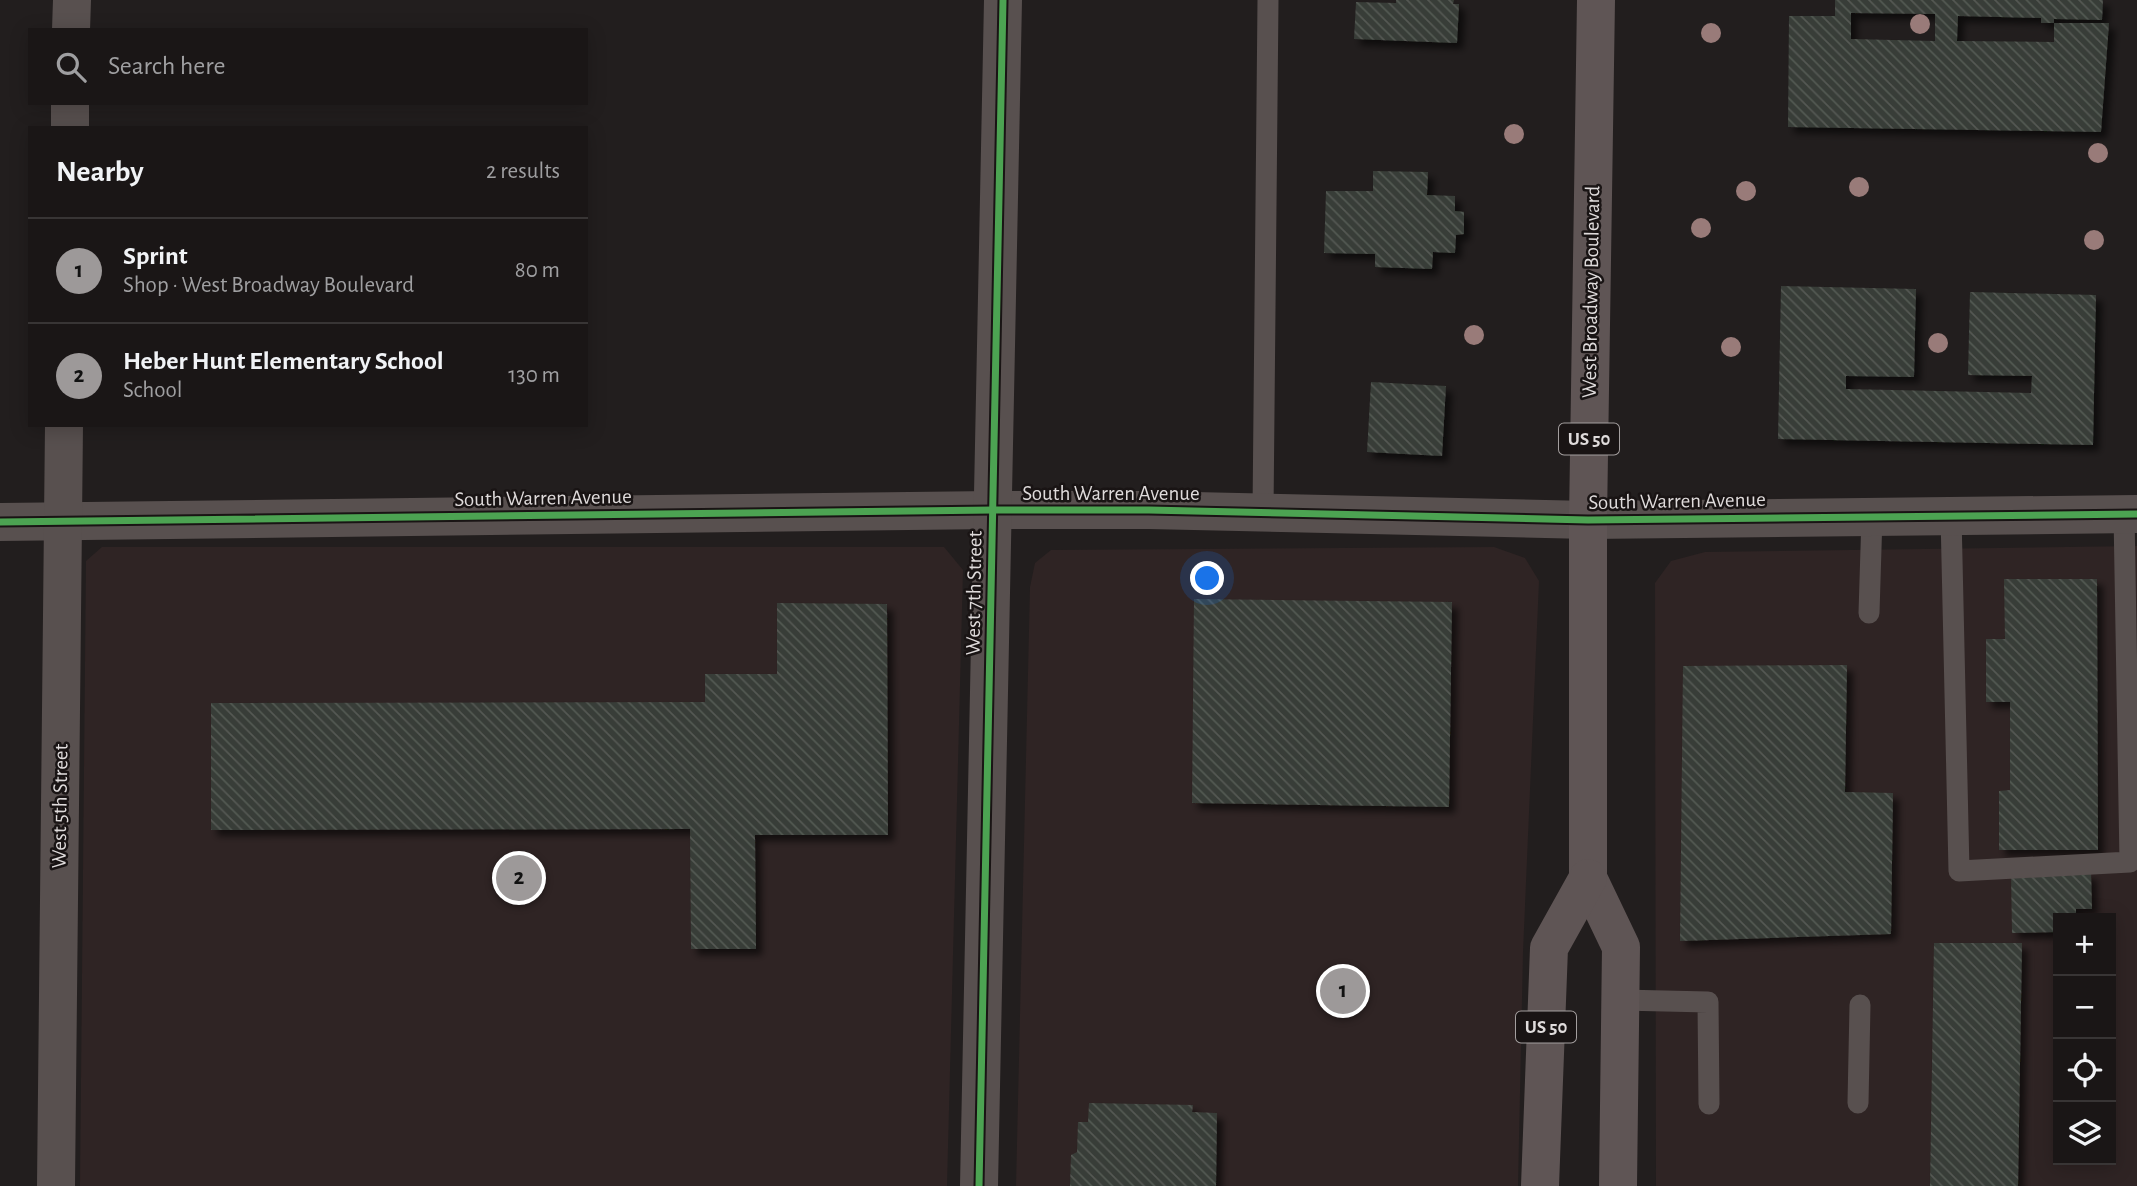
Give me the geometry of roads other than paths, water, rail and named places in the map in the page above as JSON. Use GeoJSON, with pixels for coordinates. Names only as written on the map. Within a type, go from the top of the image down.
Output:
{"type":"FeatureCollection","features":[{"type":"Feature","properties":{"kind":"highway","name":"West Broadway Boulevard"},"geometry":{"type":"LineString","coordinates":[[1596,0],[1588,520],[1588,878],[1621,947],[1618,1186]]}},
{"type":"Feature","properties":{"kind":"highway","name":"West Broadway Boulevard"},"geometry":{"type":"LineString","coordinates":[[1540,1186],[1549,948],[1588,878]]}},
{"type":"Feature","properties":{"kind":"street"},"geometry":{"type":"LineString","coordinates":[[71,28],[72,0]]}},
{"type":"Feature","properties":{"kind":"street","name":"West 7th Street"},"geometry":{"type":"LineString","coordinates":[[979,1186],[1003,0]]}},
{"type":"Feature","properties":{"kind":"street"},"geometry":{"type":"LineString","coordinates":[[69,126],[70,105]]}},
{"type":"Feature","properties":{"kind":"street","name":"West 5th Street"},"geometry":{"type":"LineString","coordinates":[[56,1186],[64,427]]}},
{"type":"Feature","properties":{"kind":"street","name":"South Warren Avenue"},"geometry":{"type":"LineString","coordinates":[[0,522],[993,510],[1263,512],[1588,520],[2131,514]]}},
{"type":"Feature","properties":{"kind":"lane"},"geometry":{"type":"LineString","coordinates":[[1263,512],[1268,0]]}},
{"type":"Feature","properties":{"kind":"lane"},"geometry":{"type":"LineString","coordinates":[[1951,515],[1959,871],[2130,862],[2131,514]]}},
{"type":"Feature","properties":{"kind":"lane"},"geometry":{"type":"LineString","coordinates":[[1869,613],[1872,516]]}},
{"type":"Feature","properties":{"kind":"lane"},"geometry":{"type":"LineString","coordinates":[[1621,1000],[1707,1002],[1709,1104]]}},
{"type":"Feature","properties":{"kind":"lane"},"geometry":{"type":"LineString","coordinates":[[1858,1103],[1860,1005]]}},
{"type":"Feature","properties":{"kind":"place","name":"Heber Hunt Elementary School"},"geometry":{"type":"Point","coordinates":[519,878]}},
{"type":"Feature","properties":{"kind":"place","name":"Sprint"},"geometry":{"type":"Point","coordinates":[1343,991]}}]}
